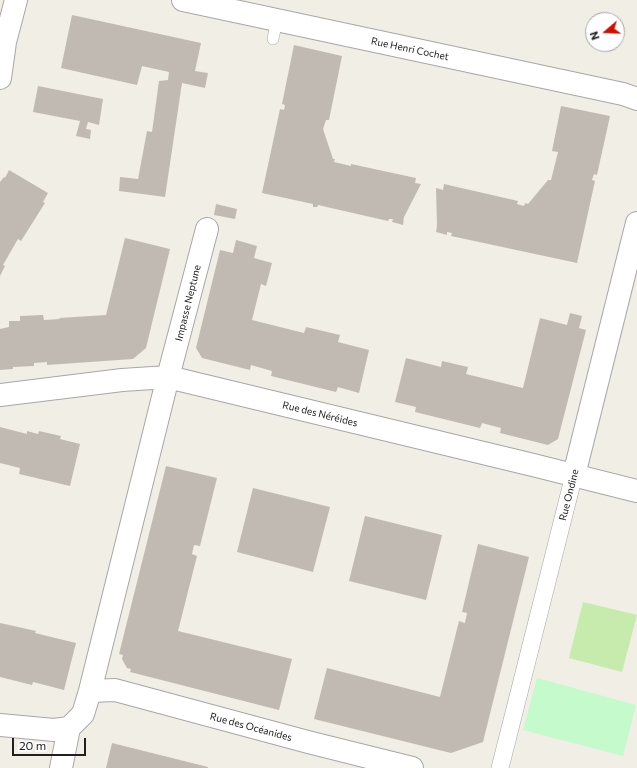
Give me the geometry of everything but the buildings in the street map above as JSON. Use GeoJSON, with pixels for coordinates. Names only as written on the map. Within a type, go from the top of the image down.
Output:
{"type":"FeatureCollection","features":[{"type":"Feature","properties":{"kind":"street"},"geometry":{"type":"LineString","coordinates":[[0,78],[2,40],[16,0]]}},
{"type":"Feature","properties":{"kind":"street","name":"Rue Henri Cochet"},"geometry":{"type":"LineString","coordinates":[[183,0],[275,30],[623,94],[637,99]]}},
{"type":"Feature","properties":{"kind":"street","name":"Rue Ondine"},"geometry":{"type":"LineString","coordinates":[[500,768],[637,223]]}},
{"type":"Feature","properties":{"kind":"street","name":"Impasse Neptune"},"geometry":{"type":"LineString","coordinates":[[168,377],[207,229]]}},
{"type":"Feature","properties":{"kind":"street"},"geometry":{"type":"LineString","coordinates":[[61,768],[69,728],[83,714],[90,691],[168,377]]}},
{"type":"Feature","properties":{"kind":"street","name":"Rue des Néréides"},"geometry":{"type":"LineString","coordinates":[[0,395],[122,380],[168,377],[637,491]]}},
{"type":"Feature","properties":{"kind":"street","name":"Rue des Océanides"},"geometry":{"type":"LineString","coordinates":[[90,691],[116,690],[308,742],[412,768]]}},
{"type":"Feature","properties":{"kind":"street"},"geometry":{"type":"LineString","coordinates":[[0,725],[54,730],[69,728]]}},
{"type":"Feature","properties":{"kind":"green space"},"geometry":{"type":"Polygon","coordinates":[[[583,602],[637,615],[622,672],[569,658],[583,602]]]}},
{"type":"Feature","properties":{"kind":"green space"},"geometry":{"type":"Polygon","coordinates":[[[537,678],[636,705],[623,756],[523,730],[537,678]]]}}]}
